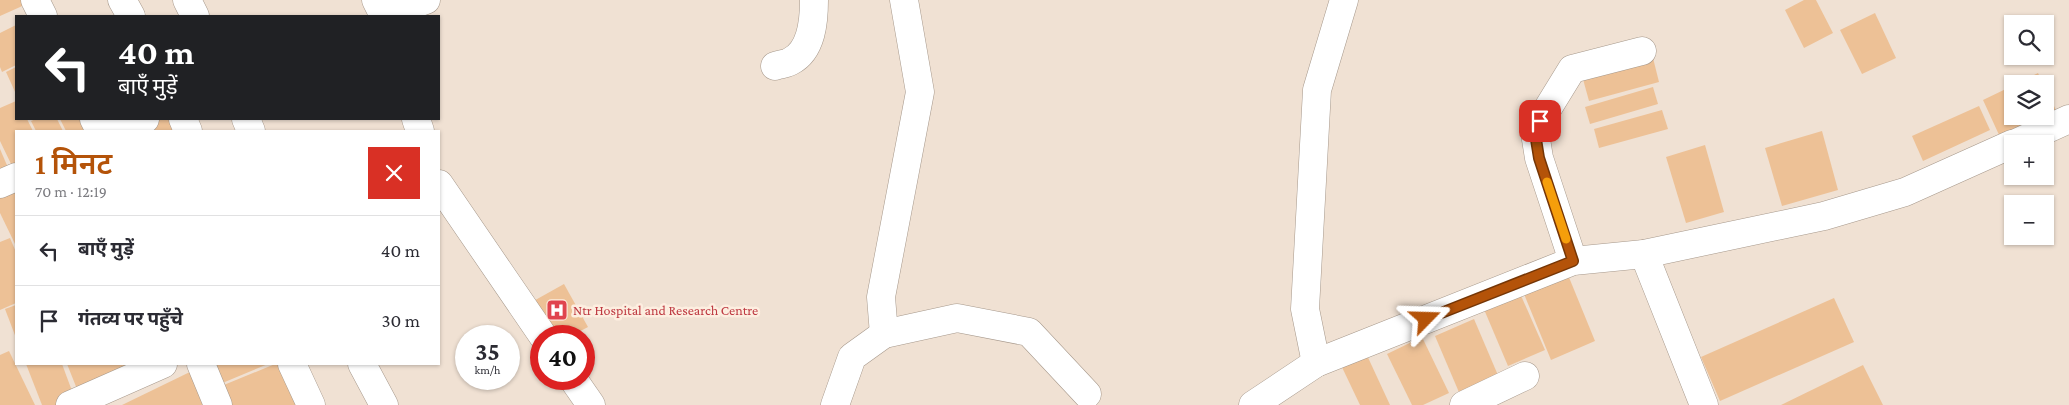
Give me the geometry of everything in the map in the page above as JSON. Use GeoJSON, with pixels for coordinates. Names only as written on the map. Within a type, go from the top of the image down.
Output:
{"type":"FeatureCollection","features":[{"type":"Feature","properties":{"kind":"street"},"geometry":{"type":"LineString","coordinates":[[35,0],[42,15]]}},
{"type":"Feature","properties":{"kind":"street"},"geometry":{"type":"LineString","coordinates":[[122,0],[130,15]]}},
{"type":"Feature","properties":{"kind":"street"},"geometry":{"type":"LineString","coordinates":[[186,0],[194,15]]}},
{"type":"Feature","properties":{"kind":"street"},"geometry":{"type":"LineString","coordinates":[[376,0],[383,15]]}},
{"type":"Feature","properties":{"kind":"street"},"geometry":{"type":"LineString","coordinates":[[386,15],[426,0]]}},
{"type":"Feature","properties":{"kind":"street"},"geometry":{"type":"LineString","coordinates":[[776,66],[792,61],[808,44],[814,14],[814,0]]}},
{"type":"Feature","properties":{"kind":"street"},"geometry":{"type":"LineString","coordinates":[[884,334],[881,297],[920,92],[904,0]]}},
{"type":"Feature","properties":{"kind":"street"},"geometry":{"type":"LineString","coordinates":[[1316,362],[1305,309],[1316,90],[1344,0]]}},
{"type":"Feature","properties":{"kind":"street"},"geometry":{"type":"LineString","coordinates":[[1573,261],[1539,158],[1535,133],[1540,121],[1572,69],[1642,51]]}},
{"type":"Feature","properties":{"kind":"street"},"geometry":{"type":"LineString","coordinates":[[2033,135],[2069,119]]}},
{"type":"Feature","properties":{"kind":"street"},"geometry":{"type":"LineString","coordinates":[[120,130],[143,120]]}},
{"type":"Feature","properties":{"kind":"street"},"geometry":{"type":"LineString","coordinates":[[1253,405],[1316,362],[1573,261],[1644,254],[1824,216],[1905,192],[2004,148]]}},
{"type":"Feature","properties":{"kind":"street"},"geometry":{"type":"LineString","coordinates":[[0,184],[15,177]]}},
{"type":"Feature","properties":{"kind":"street"},"geometry":{"type":"LineString","coordinates":[[440,185],[535,325]]}},
{"type":"Feature","properties":{"kind":"street"},"geometry":{"type":"LineString","coordinates":[[1644,254],[1704,405]]}},
{"type":"Feature","properties":{"kind":"street"},"geometry":{"type":"LineString","coordinates":[[835,405],[852,357],[884,334],[957,318],[1029,332],[1087,394]]}},
{"type":"Feature","properties":{"kind":"street"},"geometry":{"type":"LineString","coordinates":[[70,405],[161,365]]}},
{"type":"Feature","properties":{"kind":"street"},"geometry":{"type":"LineString","coordinates":[[201,365],[218,405]]}},
{"type":"Feature","properties":{"kind":"street"},"geometry":{"type":"LineString","coordinates":[[292,365],[311,405]]}},
{"type":"Feature","properties":{"kind":"street"},"geometry":{"type":"LineString","coordinates":[[363,365],[384,405]]}},
{"type":"Feature","properties":{"kind":"street"},"geometry":{"type":"LineString","coordinates":[[1466,405],[1525,376]]}},
{"type":"Feature","properties":{"kind":"street"},"geometry":{"type":"LineString","coordinates":[[580,390],[590,405]]}},
{"type":"Feature","properties":{"kind":"building"},"geometry":{"type":"Polygon","coordinates":[[[0,0],[28,0],[29,3],[0,16],[0,0]]]}},
{"type":"Feature","properties":{"kind":"building"},"geometry":{"type":"Polygon","coordinates":[[[1804,0],[1816,0],[1833,33],[1804,48],[1785,10],[1804,0]]]}},
{"type":"Feature","properties":{"kind":"building"},"geometry":{"type":"Polygon","coordinates":[[[1875,13],[1896,58],[1862,74],[1840,30],[1875,13]]]}},
{"type":"Feature","properties":{"kind":"building"},"geometry":{"type":"Polygon","coordinates":[[[15,26],[15,66],[2,72],[0,67],[0,33],[15,26]]]}},
{"type":"Feature","properties":{"kind":"building"},"geometry":{"type":"Polygon","coordinates":[[[1652,54],[1659,82],[1589,101],[1581,72],[1652,54]]]}},
{"type":"Feature","properties":{"kind":"building"},"geometry":{"type":"Polygon","coordinates":[[[15,68],[15,92],[6,72],[15,68]]]}},
{"type":"Feature","properties":{"kind":"building"},"geometry":{"type":"Polygon","coordinates":[[[1653,87],[1658,104],[1590,124],[1585,107],[1653,87]]]}},
{"type":"Feature","properties":{"kind":"building"},"geometry":{"type":"Polygon","coordinates":[[[2004,90],[2004,125],[2025,125],[2000,137],[1983,100],[2004,90]]]}},
{"type":"Feature","properties":{"kind":"building"},"geometry":{"type":"Polygon","coordinates":[[[15,101],[15,120],[28,120],[32,130],[15,130],[15,167],[13,168],[0,141],[0,108],[15,101]]]}},
{"type":"Feature","properties":{"kind":"building"},"geometry":{"type":"Polygon","coordinates":[[[1979,106],[1990,130],[1923,161],[1912,136],[1979,106]]]}},
{"type":"Feature","properties":{"kind":"building"},"geometry":{"type":"Polygon","coordinates":[[[1662,110],[1668,129],[1599,148],[1594,129],[1662,110]]]}},
{"type":"Feature","properties":{"kind":"building"},"geometry":{"type":"Polygon","coordinates":[[[58,120],[62,130],[36,130],[31,121],[58,120]]]}},
{"type":"Feature","properties":{"kind":"building"},"geometry":{"type":"Polygon","coordinates":[[[60,120],[88,120],[92,130],[66,130],[60,120]]]}},
{"type":"Feature","properties":{"kind":"building"},"geometry":{"type":"Polygon","coordinates":[[[152,120],[178,120],[184,130],[128,130],[152,120]]]}},
{"type":"Feature","properties":{"kind":"building"},"geometry":{"type":"Polygon","coordinates":[[[1822,131],[1838,190],[1782,206],[1765,148],[1822,131]]]}},
{"type":"Feature","properties":{"kind":"building"},"geometry":{"type":"Polygon","coordinates":[[[1705,145],[1724,212],[1686,223],[1666,157],[1705,145]]]}},
{"type":"Feature","properties":{"kind":"building"},"geometry":{"type":"Polygon","coordinates":[[[0,149],[9,170],[0,174],[0,149]]]}},
{"type":"Feature","properties":{"kind":"building"},"geometry":{"type":"Polygon","coordinates":[[[15,181],[15,244],[0,213],[0,188],[15,181]]]}},
{"type":"Feature","properties":{"kind":"building"},"geometry":{"type":"Polygon","coordinates":[[[10,238],[15,250],[15,303],[0,310],[0,242],[10,238]]]}},
{"type":"Feature","properties":{"kind":"building"},"geometry":{"type":"Polygon","coordinates":[[[1566,270],[1595,341],[1551,360],[1522,289],[1566,270]]]}},
{"type":"Feature","properties":{"kind":"building"},"geometry":{"type":"Polygon","coordinates":[[[564,284],[587,325],[543,325],[530,303],[564,284]]]}},
{"type":"Feature","properties":{"kind":"building"},"geometry":{"type":"Polygon","coordinates":[[[1519,291],[1545,350],[1508,366],[1483,307],[1519,291]]]}},
{"type":"Feature","properties":{"kind":"building"},"geometry":{"type":"Polygon","coordinates":[[[1834,298],[1854,342],[1720,401],[1701,357],[1834,298]]]}},
{"type":"Feature","properties":{"kind":"building"},"geometry":{"type":"Polygon","coordinates":[[[15,305],[15,335],[5,309],[15,305]]]}},
{"type":"Feature","properties":{"kind":"building"},"geometry":{"type":"Polygon","coordinates":[[[1474,319],[1500,380],[1461,397],[1435,336],[1474,319]]]}},
{"type":"Feature","properties":{"kind":"building"},"geometry":{"type":"Polygon","coordinates":[[[1422,337],[1449,393],[1423,405],[1412,405],[1387,354],[1422,337]]]}},
{"type":"Feature","properties":{"kind":"building"},"geometry":{"type":"Polygon","coordinates":[[[9,351],[35,405],[0,405],[0,355],[9,351]]]}},
{"type":"Feature","properties":{"kind":"building"},"geometry":{"type":"Polygon","coordinates":[[[1365,351],[1390,405],[1360,405],[1340,363],[1365,351]]]}},
{"type":"Feature","properties":{"kind":"building"},"geometry":{"type":"Polygon","coordinates":[[[26,365],[62,365],[75,399],[60,405],[42,405],[26,365]]]}},
{"type":"Feature","properties":{"kind":"building"},"geometry":{"type":"Polygon","coordinates":[[[67,365],[125,365],[127,370],[77,389],[67,365]]]}},
{"type":"Feature","properties":{"kind":"building"},"geometry":{"type":"Polygon","coordinates":[[[211,365],[266,365],[220,384],[211,365]]]}},
{"type":"Feature","properties":{"kind":"building"},"geometry":{"type":"Polygon","coordinates":[[[273,365],[289,365],[306,405],[227,405],[219,387],[273,365]]]}},
{"type":"Feature","properties":{"kind":"building"},"geometry":{"type":"Polygon","coordinates":[[[1863,365],[1883,405],[1781,405],[1863,365]]]}},
{"type":"Feature","properties":{"kind":"building"},"geometry":{"type":"Polygon","coordinates":[[[194,370],[203,405],[122,405],[194,370]]]}},
{"type":"Feature","properties":{"kind":"slow traffic"},"geometry":{"type":"LineString","coordinates":[[1547,182],[1566,239]]}},
{"type":"Feature","properties":{"kind":"place","name":"Ntr Hospital and Research Centre"},"geometry":{"type":"Point","coordinates":[557,310]}},
{"type":"Feature","properties":{"kind":"route"},"geometry":{"type":"LineString","coordinates":[[1426,319],[1573,261],[1539,158],[1535,133],[1540,121]]}}]}
